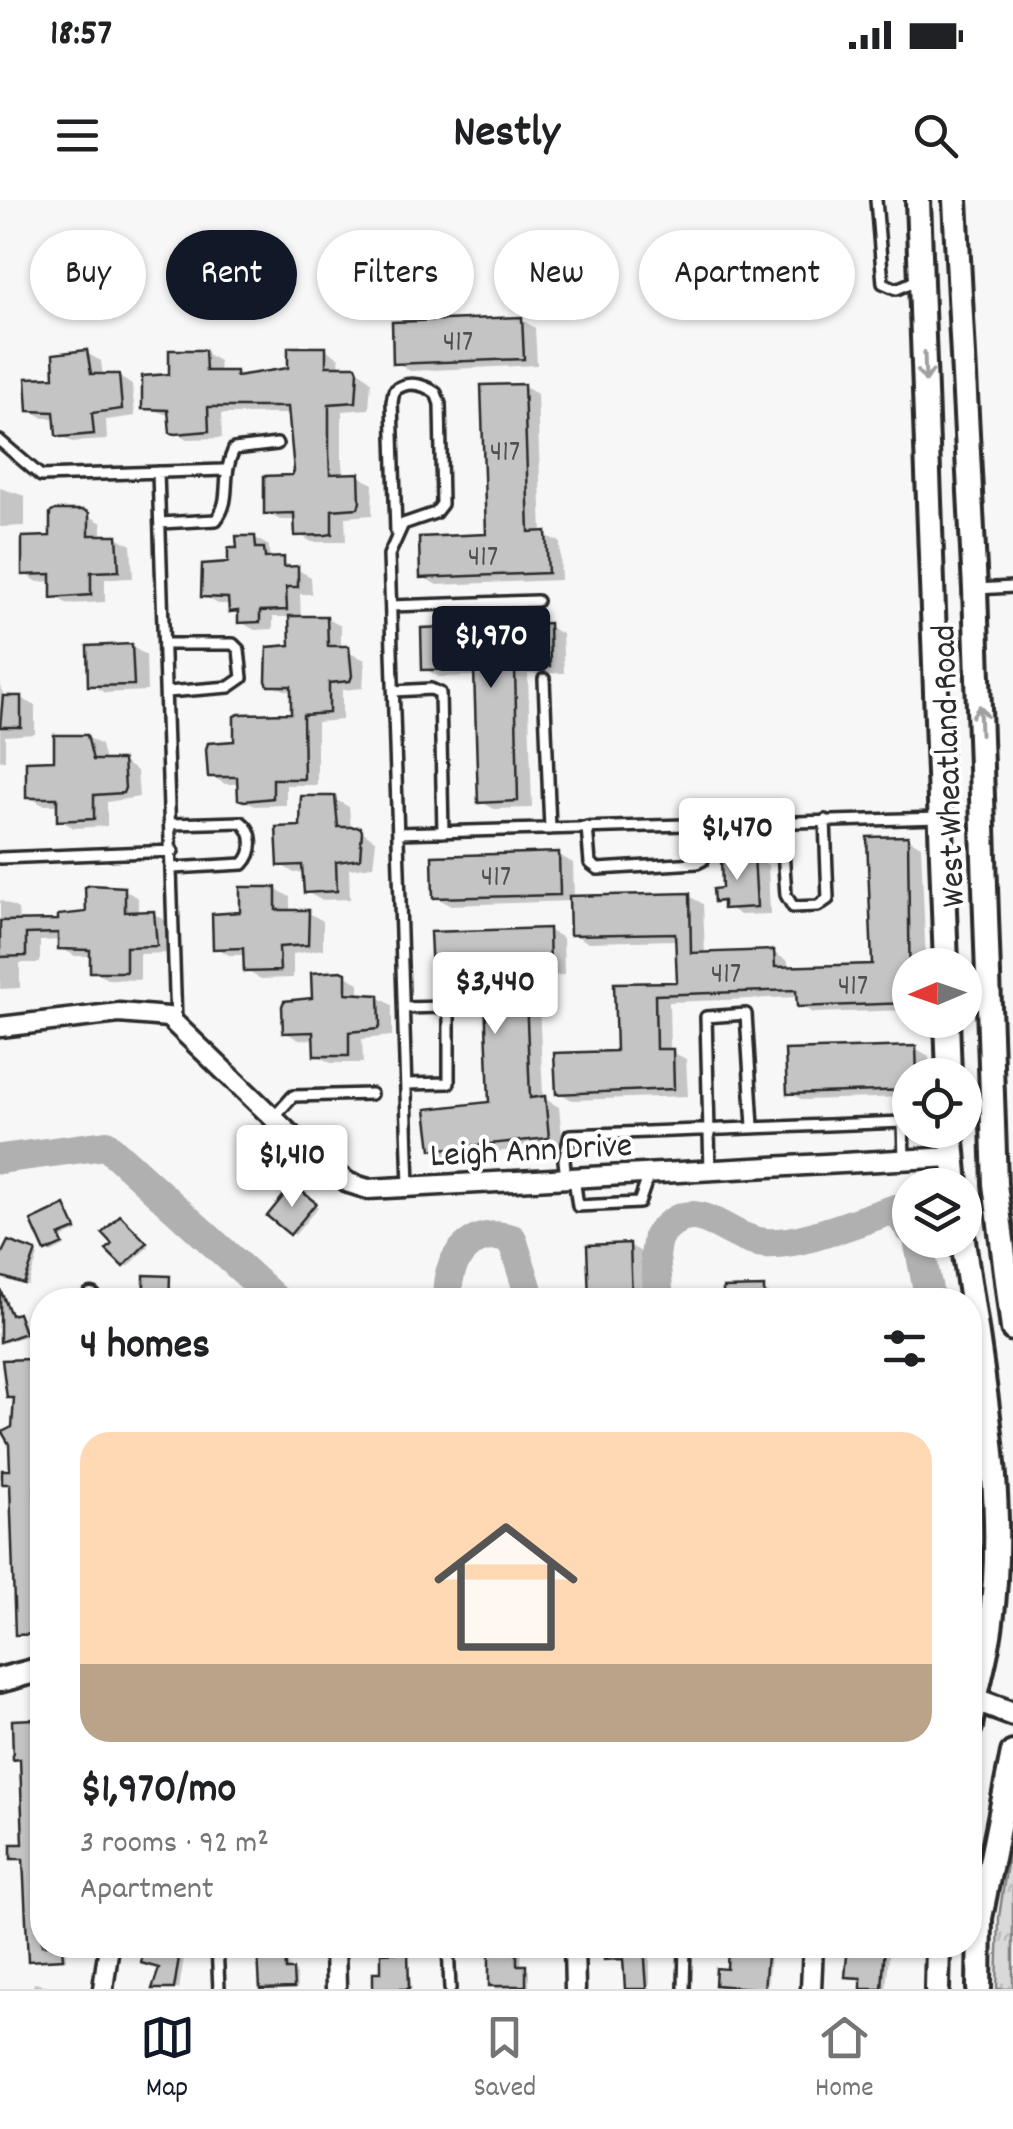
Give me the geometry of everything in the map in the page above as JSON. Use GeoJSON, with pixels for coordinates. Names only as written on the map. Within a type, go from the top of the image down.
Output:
{"type":"FeatureCollection","features":[{"type":"Feature","properties":{"kind":"main road","name":"West Wheatland Road"},"geometry":{"type":"LineString","coordinates":[[918,200],[946,948]]}},
{"type":"Feature","properties":{"kind":"main road","name":"West Wheatland Road"},"geometry":{"type":"LineString","coordinates":[[955,200],[976,589],[982,817],[1013,1329]]}},
{"type":"Feature","properties":{"kind":"main road"},"geometry":{"type":"LineString","coordinates":[[921,278],[958,276]]}},
{"type":"Feature","properties":{"kind":"main road"},"geometry":{"type":"LineString","coordinates":[[942,818],[982,817]]}},
{"type":"Feature","properties":{"kind":"main road"},"geometry":{"type":"LineString","coordinates":[[952,1148],[954,1168]]}},
{"type":"Feature","properties":{"kind":"main road"},"geometry":{"type":"LineString","coordinates":[[952,1156],[1003,1153]]}},
{"type":"Feature","properties":{"kind":"main road"},"geometry":{"type":"LineString","coordinates":[[966,1258],[970,1288]]}},
{"type":"Feature","properties":{"kind":"main road"},"geometry":{"type":"LineString","coordinates":[[982,1382],[1003,1542],[992,1622],[982,1660]]}},
{"type":"Feature","properties":{"kind":"main road"},"geometry":{"type":"LineString","coordinates":[[0,1680],[30,1672]]}},
{"type":"Feature","properties":{"kind":"main road"},"geometry":{"type":"LineString","coordinates":[[982,1702],[1013,1714]]}},
{"type":"Feature","properties":{"kind":"main road"},"geometry":{"type":"LineString","coordinates":[[982,1908],[1013,1753]]}},
{"type":"Feature","properties":{"kind":"main road"},"geometry":{"type":"LineString","coordinates":[[937,1989],[938,1958]]}},
{"type":"Feature","properties":{"kind":"main road"},"geometry":{"type":"LineString","coordinates":[[979,1958],[979,1989]]}},
{"type":"Feature","properties":{"kind":"street"},"geometry":{"type":"LineString","coordinates":[[0,1027],[148,1012],[176,1023]]}},
{"type":"Feature","properties":{"kind":"street","name":"Leigh Ann Drive"},"geometry":{"type":"LineString","coordinates":[[176,1023],[316,1159],[349,1183],[368,1189],[952,1156]]}},
{"type":"Feature","properties":{"kind":"street"},"geometry":{"type":"LineString","coordinates":[[103,1989],[107,1958]]}},
{"type":"Feature","properties":{"kind":"street"},"geometry":{"type":"LineString","coordinates":[[335,1958],[336,1989]]}},
{"type":"Feature","properties":{"kind":"street"},"geometry":{"type":"LineString","coordinates":[[574,1958],[575,1989]]}},
{"type":"Feature","properties":{"kind":"street"},"geometry":{"type":"LineString","coordinates":[[811,1989],[812,1958]]}},
{"type":"Feature","properties":{"kind":"lane"},"geometry":{"type":"LineString","coordinates":[[876,200],[883,283],[897,289],[921,278]]}},
{"type":"Feature","properties":{"kind":"lane"},"geometry":{"type":"LineString","coordinates":[[396,532],[403,524],[435,513],[442,504],[440,404],[436,393],[417,384],[401,385],[394,391],[392,402],[396,532],[389,555],[409,1188]]}},
{"type":"Feature","properties":{"kind":"lane"},"geometry":{"type":"LineString","coordinates":[[0,442],[41,476],[224,470]]}},
{"type":"Feature","properties":{"kind":"lane"},"geometry":{"type":"LineString","coordinates":[[160,523],[216,520],[226,507],[224,470],[234,449],[277,444]]}},
{"type":"Feature","properties":{"kind":"lane"},"geometry":{"type":"LineString","coordinates":[[158,472],[174,868],[176,1023]]}},
{"type":"Feature","properties":{"kind":"lane"},"geometry":{"type":"LineString","coordinates":[[976,589],[1013,587]]}},
{"type":"Feature","properties":{"kind":"lane"},"geometry":{"type":"LineString","coordinates":[[391,606],[537,601]]}},
{"type":"Feature","properties":{"kind":"lane"},"geometry":{"type":"LineString","coordinates":[[165,644],[233,644],[242,661],[242,678],[229,687],[166,692]]}},
{"type":"Feature","properties":{"kind":"lane"},"geometry":{"type":"LineString","coordinates":[[544,680],[550,828]]}},
{"type":"Feature","properties":{"kind":"lane"},"geometry":{"type":"LineString","coordinates":[[394,691],[432,689],[440,693],[444,832]]}},
{"type":"Feature","properties":{"kind":"lane"},"geometry":{"type":"LineString","coordinates":[[398,833],[942,818]]}},
{"type":"Feature","properties":{"kind":"lane"},"geometry":{"type":"LineString","coordinates":[[781,821],[786,895],[793,906],[818,906],[828,900],[826,820]]}},
{"type":"Feature","properties":{"kind":"lane"},"geometry":{"type":"LineString","coordinates":[[172,824],[241,822],[250,833],[251,846],[250,857],[243,864],[174,868]]}},
{"type":"Feature","properties":{"kind":"lane"},"geometry":{"type":"LineString","coordinates":[[587,828],[590,863],[598,869],[697,864],[704,860],[704,824]]}},
{"type":"Feature","properties":{"kind":"lane"},"geometry":{"type":"LineString","coordinates":[[0,858],[173,851]]}},
{"type":"Feature","properties":{"kind":"lane"},"geometry":{"type":"LineString","coordinates":[[404,1008],[444,1007],[449,1014],[452,1069],[449,1083],[406,1084]]}},
{"type":"Feature","properties":{"kind":"lane"},"geometry":{"type":"LineString","coordinates":[[710,1170],[706,1017],[746,1014],[753,1126]]}},
{"type":"Feature","properties":{"kind":"lane"},"geometry":{"type":"LineString","coordinates":[[274,1117],[293,1096],[370,1094]]}},
{"type":"Feature","properties":{"kind":"lane"},"geometry":{"type":"LineString","coordinates":[[650,1174],[639,1203],[578,1206],[564,1160],[570,1135],[902,1122],[904,1160]]}},
{"type":"Feature","properties":{"kind":"lane"},"geometry":{"type":"LineString","coordinates":[[218,1958],[219,1989]]}},
{"type":"Feature","properties":{"kind":"lane"},"geometry":{"type":"LineString","coordinates":[[449,1958],[450,1989]]}},
{"type":"Feature","properties":{"kind":"lane"},"geometry":{"type":"LineString","coordinates":[[684,1989],[685,1958]]}},
{"type":"Feature","properties":{"kind":"green space"},"geometry":{"type":"Polygon","coordinates":[[[1013,1823],[1013,1989],[997,1989],[999,1917],[1013,1823]]]}},
{"type":"Feature","properties":{"kind":"building"},"geometry":{"type":"Polygon","coordinates":[[[522,320],[524,359],[393,364],[392,322],[522,320]]]}},
{"type":"Feature","properties":{"kind":"building"},"geometry":{"type":"Polygon","coordinates":[[[288,347],[326,347],[326,366],[356,366],[358,371],[356,402],[329,404],[330,474],[359,473],[360,502],[358,508],[332,510],[332,534],[295,536],[294,513],[264,514],[264,476],[292,475],[294,471],[288,407],[208,407],[209,431],[175,434],[170,433],[168,410],[142,409],[142,376],[169,374],[169,350],[205,350],[206,371],[236,371],[236,376],[288,368],[288,347]]]}},
{"type":"Feature","properties":{"kind":"building"},"geometry":{"type":"Polygon","coordinates":[[[87,350],[91,374],[119,374],[122,409],[92,413],[94,434],[61,437],[56,435],[54,412],[28,411],[26,378],[54,377],[53,354],[87,350]]]}},
{"type":"Feature","properties":{"kind":"building"},"geometry":{"type":"Polygon","coordinates":[[[524,384],[529,532],[546,531],[548,573],[420,578],[419,537],[486,534],[481,385],[524,384]]]}},
{"type":"Feature","properties":{"kind":"building"},"geometry":{"type":"Polygon","coordinates":[[[84,510],[89,513],[89,535],[117,535],[119,571],[91,572],[91,595],[51,598],[51,574],[22,575],[22,537],[50,536],[50,513],[84,510]]]}},
{"type":"Feature","properties":{"kind":"building"},"geometry":{"type":"Polygon","coordinates":[[[236,536],[255,536],[256,548],[264,548],[265,558],[284,557],[284,567],[298,566],[298,587],[286,587],[287,610],[260,611],[260,622],[238,623],[238,611],[229,612],[228,598],[201,597],[202,564],[228,562],[228,548],[237,548],[236,536]]]}},
{"type":"Feature","properties":{"kind":"building"},"geometry":{"type":"Polygon","coordinates":[[[289,616],[327,616],[328,646],[349,646],[352,676],[350,681],[329,683],[329,713],[303,715],[304,779],[273,779],[273,798],[244,801],[238,799],[237,777],[208,777],[206,749],[208,743],[234,741],[234,716],[291,713],[291,686],[268,686],[266,681],[267,647],[290,645],[289,616]]]}},
{"type":"Feature","properties":{"kind":"building"},"geometry":{"type":"Polygon","coordinates":[[[549,623],[550,666],[515,667],[518,801],[478,803],[474,669],[422,670],[421,628],[549,623]]]}},
{"type":"Feature","properties":{"kind":"building"},"geometry":{"type":"Polygon","coordinates":[[[132,644],[134,685],[88,686],[87,646],[132,644]]]}},
{"type":"Feature","properties":{"kind":"building"},"geometry":{"type":"Polygon","coordinates":[[[3,696],[21,696],[21,727],[0,727],[3,696]]]}},
{"type":"Feature","properties":{"kind":"building"},"geometry":{"type":"Polygon","coordinates":[[[54,735],[87,735],[93,760],[123,760],[123,793],[94,795],[94,819],[57,821],[57,798],[26,798],[26,761],[54,760],[54,735]]]}},
{"type":"Feature","properties":{"kind":"building"},"geometry":{"type":"Polygon","coordinates":[[[301,796],[335,796],[338,827],[360,827],[362,831],[360,859],[336,862],[337,891],[304,893],[302,865],[278,866],[276,827],[300,826],[301,796]]]}},
{"type":"Feature","properties":{"kind":"building"},"geometry":{"type":"Polygon","coordinates":[[[908,836],[909,948],[892,948],[892,1004],[797,1007],[796,990],[655,995],[656,1049],[673,1049],[674,1089],[556,1094],[554,1053],[616,1051],[614,983],[677,982],[675,933],[570,935],[569,896],[690,893],[691,953],[774,950],[775,967],[872,964],[867,837],[908,836]]]}},
{"type":"Feature","properties":{"kind":"building"},"geometry":{"type":"Polygon","coordinates":[[[559,852],[560,895],[433,898],[432,856],[559,852]]]}},
{"type":"Feature","properties":{"kind":"building"},"geometry":{"type":"Polygon","coordinates":[[[754,855],[757,907],[723,909],[723,901],[714,902],[713,889],[722,888],[721,856],[754,855]]]}},
{"type":"Feature","properties":{"kind":"building"},"geometry":{"type":"Polygon","coordinates":[[[85,887],[125,887],[125,912],[154,911],[157,946],[126,947],[126,972],[90,972],[90,950],[58,949],[58,933],[26,934],[26,956],[0,957],[0,921],[58,920],[58,915],[86,912],[85,887]]]}},
{"type":"Feature","properties":{"kind":"building"},"geometry":{"type":"Polygon","coordinates":[[[240,887],[276,887],[276,910],[309,910],[308,945],[279,947],[280,971],[244,972],[243,948],[213,949],[212,914],[240,912],[240,887]]]}},
{"type":"Feature","properties":{"kind":"building"},"geometry":{"type":"Polygon","coordinates":[[[549,928],[550,968],[525,969],[530,1098],[545,1096],[549,1138],[431,1150],[426,1109],[489,1102],[484,971],[432,973],[430,932],[549,928]]]}},
{"type":"Feature","properties":{"kind":"building"},"geometry":{"type":"Polygon","coordinates":[[[311,973],[346,973],[346,993],[379,995],[380,1025],[378,1029],[349,1032],[349,1056],[314,1056],[313,1032],[283,1033],[282,1006],[284,1001],[312,998],[311,973]]]}},
{"type":"Feature","properties":{"kind":"building"},"geometry":{"type":"Polygon","coordinates":[[[916,1046],[916,1058],[892,1058],[892,1091],[787,1094],[785,1050],[916,1046]]]}},
{"type":"Feature","properties":{"kind":"building"},"geometry":{"type":"Polygon","coordinates":[[[293,1184],[316,1203],[290,1235],[267,1216],[293,1184]]]}},
{"type":"Feature","properties":{"kind":"building"},"geometry":{"type":"Polygon","coordinates":[[[65,1205],[76,1229],[59,1236],[63,1244],[45,1252],[31,1221],[65,1205]]]}},
{"type":"Feature","properties":{"kind":"building"},"geometry":{"type":"Polygon","coordinates":[[[120,1215],[147,1243],[123,1267],[106,1250],[112,1244],[102,1233],[120,1215]]]}},
{"type":"Feature","properties":{"kind":"building"},"geometry":{"type":"Polygon","coordinates":[[[8,1241],[36,1251],[24,1284],[0,1276],[0,1257],[8,1241]]]}},
{"type":"Feature","properties":{"kind":"building"},"geometry":{"type":"Polygon","coordinates":[[[630,1243],[632,1288],[589,1288],[587,1245],[630,1243]]]}},
{"type":"Feature","properties":{"kind":"building"},"geometry":{"type":"Polygon","coordinates":[[[144,1275],[170,1276],[170,1288],[144,1288],[144,1275]]]}},
{"type":"Feature","properties":{"kind":"building"},"geometry":{"type":"Polygon","coordinates":[[[0,1289],[11,1315],[18,1313],[25,1333],[0,1342],[0,1289]]]}},
{"type":"Feature","properties":{"kind":"building"},"geometry":{"type":"Polygon","coordinates":[[[30,1359],[30,1634],[15,1635],[10,1484],[2,1484],[2,1470],[10,1470],[9,1444],[2,1432],[12,1427],[14,1398],[7,1398],[2,1360],[30,1359]]]}},
{"type":"Feature","properties":{"kind":"building"},"geometry":{"type":"Polygon","coordinates":[[[30,1719],[30,1958],[63,1959],[28,1961],[23,1859],[11,1859],[11,1844],[23,1844],[20,1759],[13,1760],[12,1720],[30,1719]]]}},
{"type":"Feature","properties":{"kind":"building"},"geometry":{"type":"Polygon","coordinates":[[[142,1958],[179,1958],[174,1989],[152,1989],[159,1968],[141,1963],[142,1958]]]}},
{"type":"Feature","properties":{"kind":"building"},"geometry":{"type":"Polygon","coordinates":[[[258,1958],[285,1958],[286,1970],[293,1970],[294,1988],[260,1989],[258,1958]]]}},
{"type":"Feature","properties":{"kind":"building"},"geometry":{"type":"Polygon","coordinates":[[[381,1958],[408,1958],[409,1989],[373,1989],[373,1972],[381,1972],[381,1958]]]}},
{"type":"Feature","properties":{"kind":"building"},"geometry":{"type":"Polygon","coordinates":[[[489,1958],[517,1958],[517,1965],[526,1965],[526,1986],[489,1986],[489,1958]]]}},
{"type":"Feature","properties":{"kind":"building"},"geometry":{"type":"Polygon","coordinates":[[[604,1958],[645,1958],[647,1989],[625,1989],[623,1959],[604,1958]]]}},
{"type":"Feature","properties":{"kind":"building"},"geometry":{"type":"Polygon","coordinates":[[[727,1958],[767,1958],[764,1989],[715,1985],[716,1968],[727,1969],[727,1958]]]}},
{"type":"Feature","properties":{"kind":"building"},"geometry":{"type":"Polygon","coordinates":[[[847,1958],[884,1958],[882,1989],[861,1989],[861,1978],[845,1977],[847,1958]]]}},
{"type":"Feature","properties":{"kind":"waterway"},"geometry":{"type":"LineString","coordinates":[[0,1159],[106,1145],[263,1288]]}},
{"type":"Feature","properties":{"kind":"waterway"},"geometry":{"type":"LineString","coordinates":[[658,1288],[658,1236],[685,1217],[710,1220],[750,1240],[779,1243],[892,1210]]}},
{"type":"Feature","properties":{"kind":"waterway"},"geometry":{"type":"LineString","coordinates":[[448,1288],[451,1272],[463,1250],[484,1237],[497,1236],[512,1239],[527,1288]]}},
{"type":"Feature","properties":{"kind":"waterway"},"geometry":{"type":"LineString","coordinates":[[922,1258],[928,1288]]}}]}
